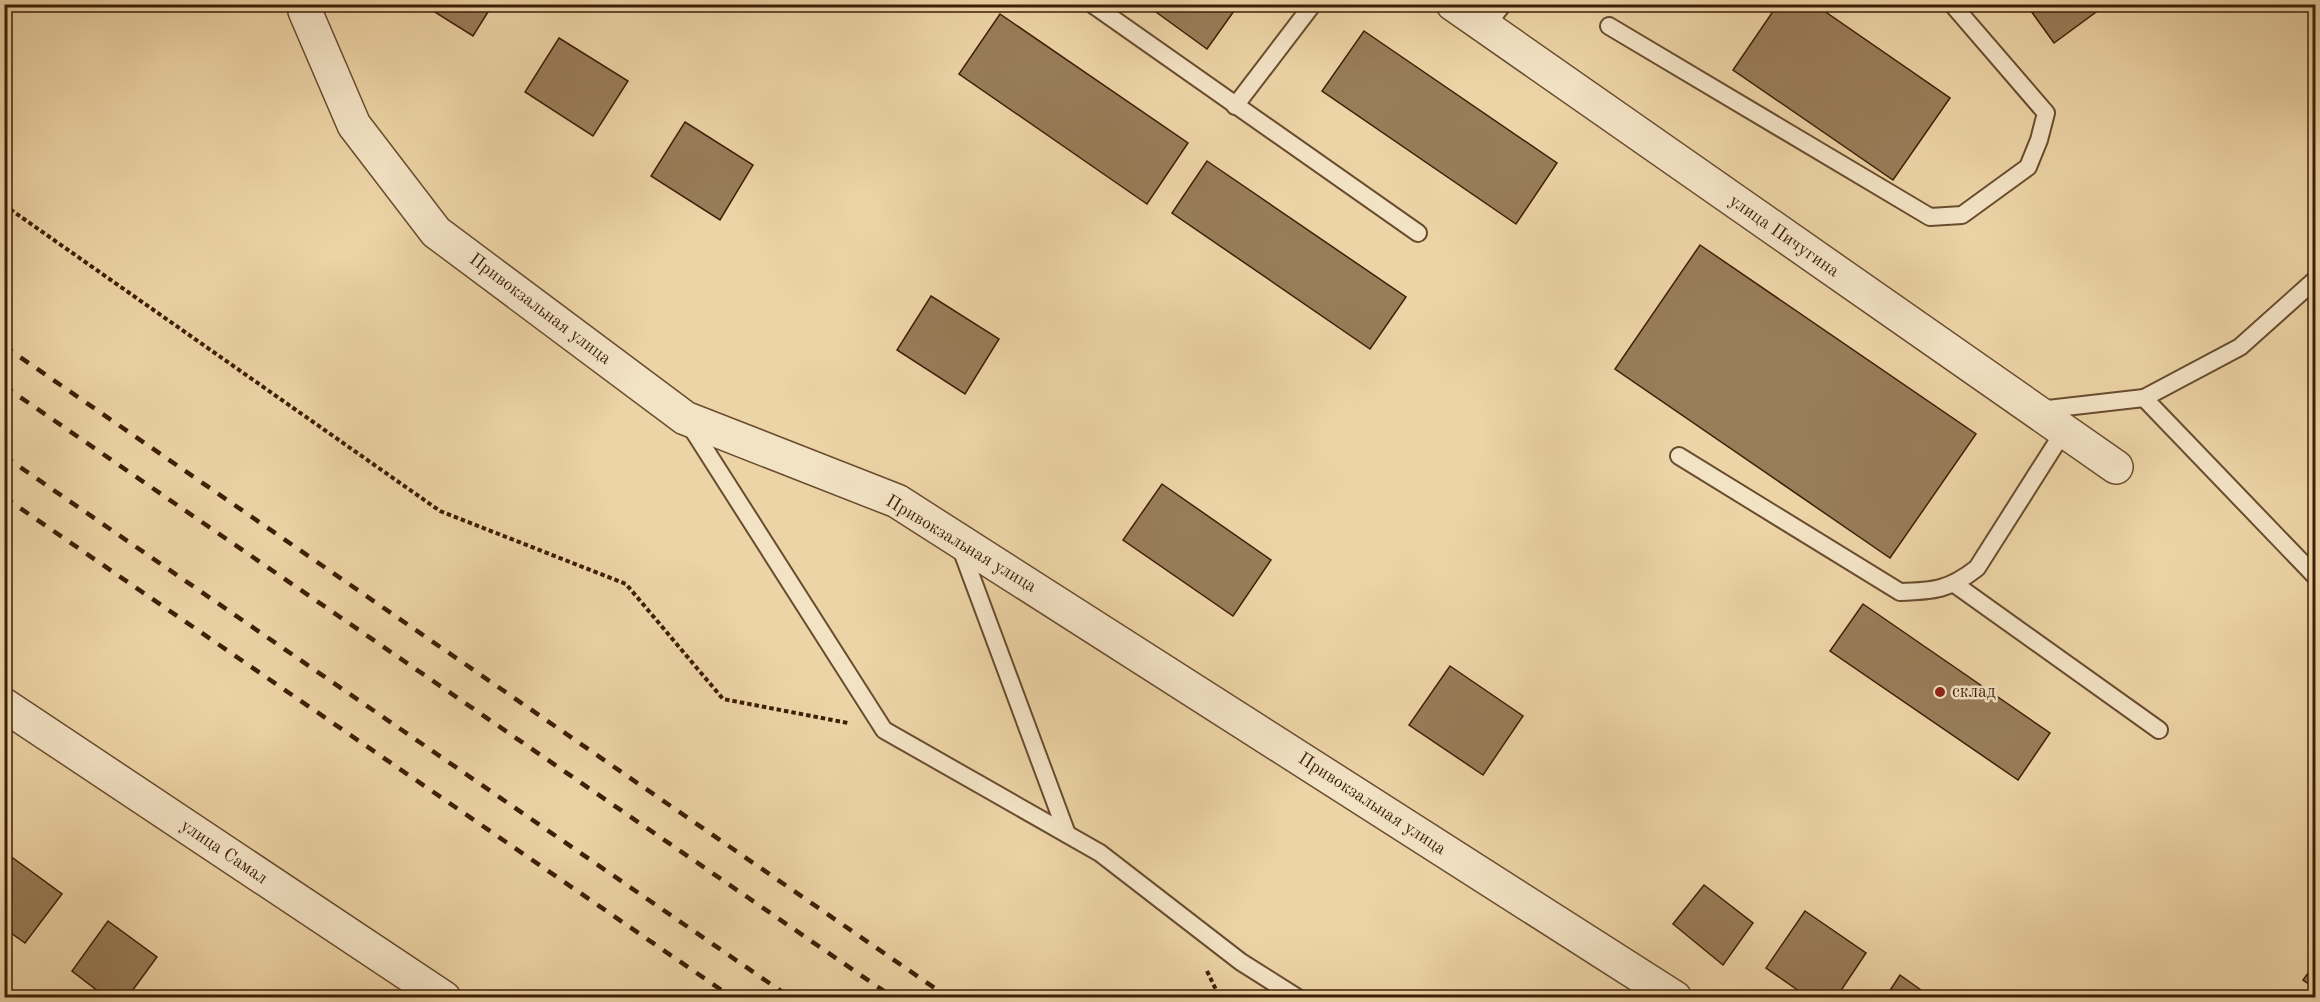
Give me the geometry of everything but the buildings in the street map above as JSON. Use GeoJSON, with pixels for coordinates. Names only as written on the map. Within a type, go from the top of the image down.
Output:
{"type":"FeatureCollection","features":[{"type":"Feature","properties":{"kind":"street","name":"Привокзальная улица"},"geometry":{"type":"LineString","coordinates":[[309,4],[305,11],[354,125],[436,232],[685,418],[897,501],[1675,998]]}},
{"type":"Feature","properties":{"kind":"street","name":"улица Пичугина"},"geometry":{"type":"LineString","coordinates":[[1453,4],[1494,16],[2116,467]]}},
{"type":"Feature","properties":{"kind":"street","name":"улица Самал"},"geometry":{"type":"LineString","coordinates":[[4,705],[444,998]]}},
{"type":"Feature","properties":{"kind":"lane"},"geometry":{"type":"LineString","coordinates":[[1092,4],[1418,233]]}},
{"type":"Feature","properties":{"kind":"lane"},"geometry":{"type":"LineString","coordinates":[[1235,106],[1312,4]]}},
{"type":"Feature","properties":{"kind":"lane"},"geometry":{"type":"LineString","coordinates":[[1610,26],[1930,217],[1951,216],[1962,215],[2028,167],[2039,140],[2046,113],[1952,4]]}},
{"type":"Feature","properties":{"kind":"lane"},"geometry":{"type":"LineString","coordinates":[[2035,410],[2144,398],[2240,347],[2314,284]]}},
{"type":"Feature","properties":{"kind":"lane"},"geometry":{"type":"LineString","coordinates":[[2144,398],[2316,578]]}},
{"type":"Feature","properties":{"kind":"lane"},"geometry":{"type":"LineString","coordinates":[[685,418],[884,730],[1100,854],[1240,962],[1298,998]]}},
{"type":"Feature","properties":{"kind":"lane"},"geometry":{"type":"LineString","coordinates":[[1679,456],[1900,592],[1932,591],[1956,585],[1977,568],[2064,431]]}},
{"type":"Feature","properties":{"kind":"lane"},"geometry":{"type":"LineString","coordinates":[[958,540],[1067,834]]}},
{"type":"Feature","properties":{"kind":"lane"},"geometry":{"type":"LineString","coordinates":[[1956,585],[2159,730]]}},
{"type":"Feature","properties":{"kind":"path"},"geometry":{"type":"LineString","coordinates":[[4,205],[440,511],[626,584],[723,699],[884,730]]}},
{"type":"Feature","properties":{"kind":"railway"},"geometry":{"type":"LineString","coordinates":[[4,346],[949,998]]}},
{"type":"Feature","properties":{"kind":"railway"},"geometry":{"type":"LineString","coordinates":[[4,386],[894,998]]}},
{"type":"Feature","properties":{"kind":"railway"},"geometry":{"type":"LineString","coordinates":[[4,456],[791,998]]}},
{"type":"Feature","properties":{"kind":"railway"},"geometry":{"type":"LineString","coordinates":[[4,497],[733,998]]}},
{"type":"Feature","properties":{"kind":"place","name":"склад"},"geometry":{"type":"Point","coordinates":[1940,692]}}]}
